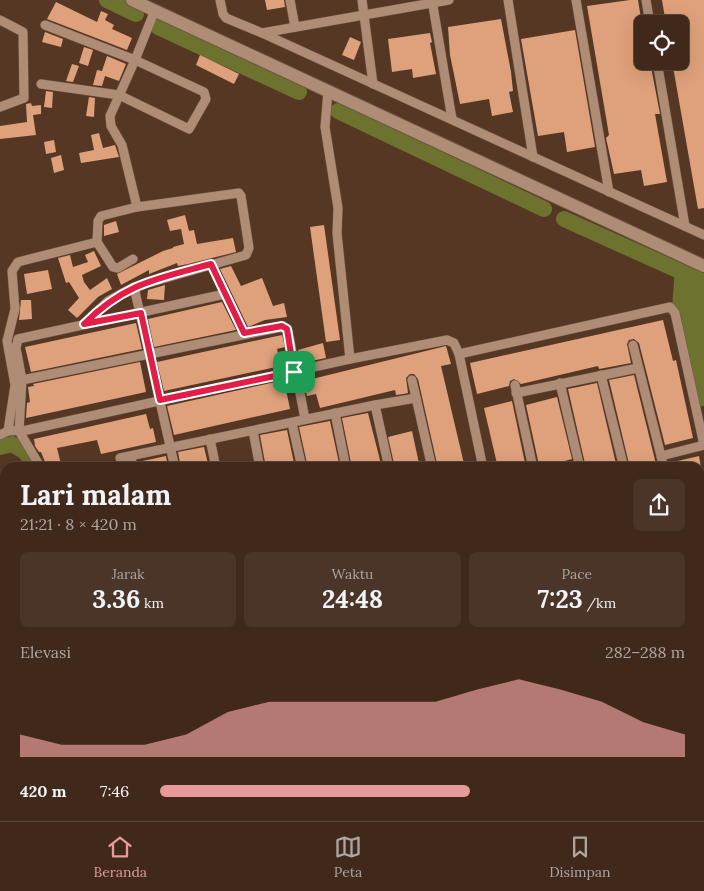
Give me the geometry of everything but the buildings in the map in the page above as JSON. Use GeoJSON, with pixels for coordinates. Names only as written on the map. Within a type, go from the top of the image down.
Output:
{"type":"FeatureCollection","features":[{"type":"Feature","properties":{"kind":"street"},"geometry":{"type":"LineString","coordinates":[[132,0],[704,266]]}},
{"type":"Feature","properties":{"kind":"street"},"geometry":{"type":"LineString","coordinates":[[220,0],[223,14],[228,20],[262,33],[704,235]]}},
{"type":"Feature","properties":{"kind":"street"},"geometry":{"type":"LineString","coordinates":[[290,0],[295,27]]}},
{"type":"Feature","properties":{"kind":"street"},"geometry":{"type":"LineString","coordinates":[[362,0],[373,84]]}},
{"type":"Feature","properties":{"kind":"street"},"geometry":{"type":"LineString","coordinates":[[262,33],[432,1],[449,0]]}},
{"type":"Feature","properties":{"kind":"street"},"geometry":{"type":"LineString","coordinates":[[508,0],[533,157]]}},
{"type":"Feature","properties":{"kind":"street"},"geometry":{"type":"LineString","coordinates":[[576,0],[609,192]]}},
{"type":"Feature","properties":{"kind":"street"},"geometry":{"type":"LineString","coordinates":[[646,0],[648,15]]}},
{"type":"Feature","properties":{"kind":"street"},"geometry":{"type":"LineString","coordinates":[[432,1],[452,119]]}},
{"type":"Feature","properties":{"kind":"street"},"geometry":{"type":"LineString","coordinates":[[137,207],[124,148],[110,120],[118,95],[135,60],[154,11]]}},
{"type":"Feature","properties":{"kind":"street"},"geometry":{"type":"LineString","coordinates":[[0,20],[23,32],[24,98],[0,107]]}},
{"type":"Feature","properties":{"kind":"street"},"geometry":{"type":"LineString","coordinates":[[41,84],[118,95],[188,129],[192,127],[206,99],[204,92],[135,60],[45,24]]}},
{"type":"Feature","properties":{"kind":"street"},"geometry":{"type":"LineString","coordinates":[[659,70],[685,226]]}},
{"type":"Feature","properties":{"kind":"street"},"geometry":{"type":"LineString","coordinates":[[328,92],[325,127],[338,208],[336,232],[350,359]]}},
{"type":"Feature","properties":{"kind":"street"},"geometry":{"type":"LineString","coordinates":[[84,324],[108,301],[134,287],[246,255],[248,250],[240,194],[137,207],[101,216],[98,221],[97,242],[113,267],[118,268],[133,259]]}},
{"type":"Feature","properties":{"kind":"street"},"geometry":{"type":"LineString","coordinates":[[97,242],[18,262],[13,268],[15,309],[7,340],[15,385],[4,433],[447,340],[454,343],[459,354],[482,462]]}},
{"type":"Feature","properties":{"kind":"street"},"geometry":{"type":"LineString","coordinates":[[211,264],[244,333]]}},
{"type":"Feature","properties":{"kind":"street"},"geometry":{"type":"LineString","coordinates":[[134,287],[173,462]]}},
{"type":"Feature","properties":{"kind":"street"},"geometry":{"type":"LineString","coordinates":[[37,462],[19,431],[22,380],[16,348],[18,339],[225,294]]}},
{"type":"Feature","properties":{"kind":"street"},"geometry":{"type":"LineString","coordinates":[[459,354],[668,306],[675,313],[700,407],[704,445],[661,456]]}},
{"type":"Feature","properties":{"kind":"street"},"geometry":{"type":"LineString","coordinates":[[22,380],[244,333],[286,328],[305,419]]}},
{"type":"Feature","properties":{"kind":"street"},"geometry":{"type":"LineString","coordinates":[[633,345],[662,462]]}},
{"type":"Feature","properties":{"kind":"street"},"geometry":{"type":"LineString","coordinates":[[532,462],[515,389],[560,383],[638,368]]}},
{"type":"Feature","properties":{"kind":"street"},"geometry":{"type":"LineString","coordinates":[[601,375],[623,462]]}},
{"type":"Feature","properties":{"kind":"street"},"geometry":{"type":"LineString","coordinates":[[412,380],[431,462]]}},
{"type":"Feature","properties":{"kind":"street"},"geometry":{"type":"LineString","coordinates":[[560,383],[579,462]]}},
{"type":"Feature","properties":{"kind":"street"},"geometry":{"type":"LineString","coordinates":[[120,458],[416,398]]}},
{"type":"Feature","properties":{"kind":"street"},"geometry":{"type":"LineString","coordinates":[[375,405],[387,462]]}},
{"type":"Feature","properties":{"kind":"street"},"geometry":{"type":"LineString","coordinates":[[335,413],[345,462]]}},
{"type":"Feature","properties":{"kind":"street"},"geometry":{"type":"LineString","coordinates":[[292,423],[301,462]]}},
{"type":"Feature","properties":{"kind":"street"},"geometry":{"type":"LineString","coordinates":[[252,431],[259,462]]}},
{"type":"Feature","properties":{"kind":"street"},"geometry":{"type":"LineString","coordinates":[[210,439],[215,462]]}},
{"type":"Feature","properties":{"kind":"street"},"geometry":{"type":"LineString","coordinates":[[131,457],[132,462]]}},
{"type":"Feature","properties":{"kind":"shaded area"},"geometry":{"type":"Polygon","coordinates":[[[675,269],[704,282],[704,406],[695,407],[672,308],[675,269]]]}},
{"type":"Feature","properties":{"kind":"waterway"},"geometry":{"type":"LineString","coordinates":[[107,0],[136,14]]}},
{"type":"Feature","properties":{"kind":"waterway"},"geometry":{"type":"LineString","coordinates":[[158,27],[299,92]]}},
{"type":"Feature","properties":{"kind":"waterway"},"geometry":{"type":"LineString","coordinates":[[338,111],[544,209]]}},
{"type":"Feature","properties":{"kind":"waterway"},"geometry":{"type":"LineString","coordinates":[[564,219],[704,282]]}},
{"type":"Feature","properties":{"kind":"waterway"},"geometry":{"type":"LineString","coordinates":[[0,447],[12,444],[24,451],[33,462]]}},
{"type":"Feature","properties":{"kind":"route"},"geometry":{"type":"LineString","coordinates":[[211,264],[244,333],[282,326],[287,329],[294,372],[160,400],[141,313],[84,324],[108,301],[134,287],[211,264]]}}]}
